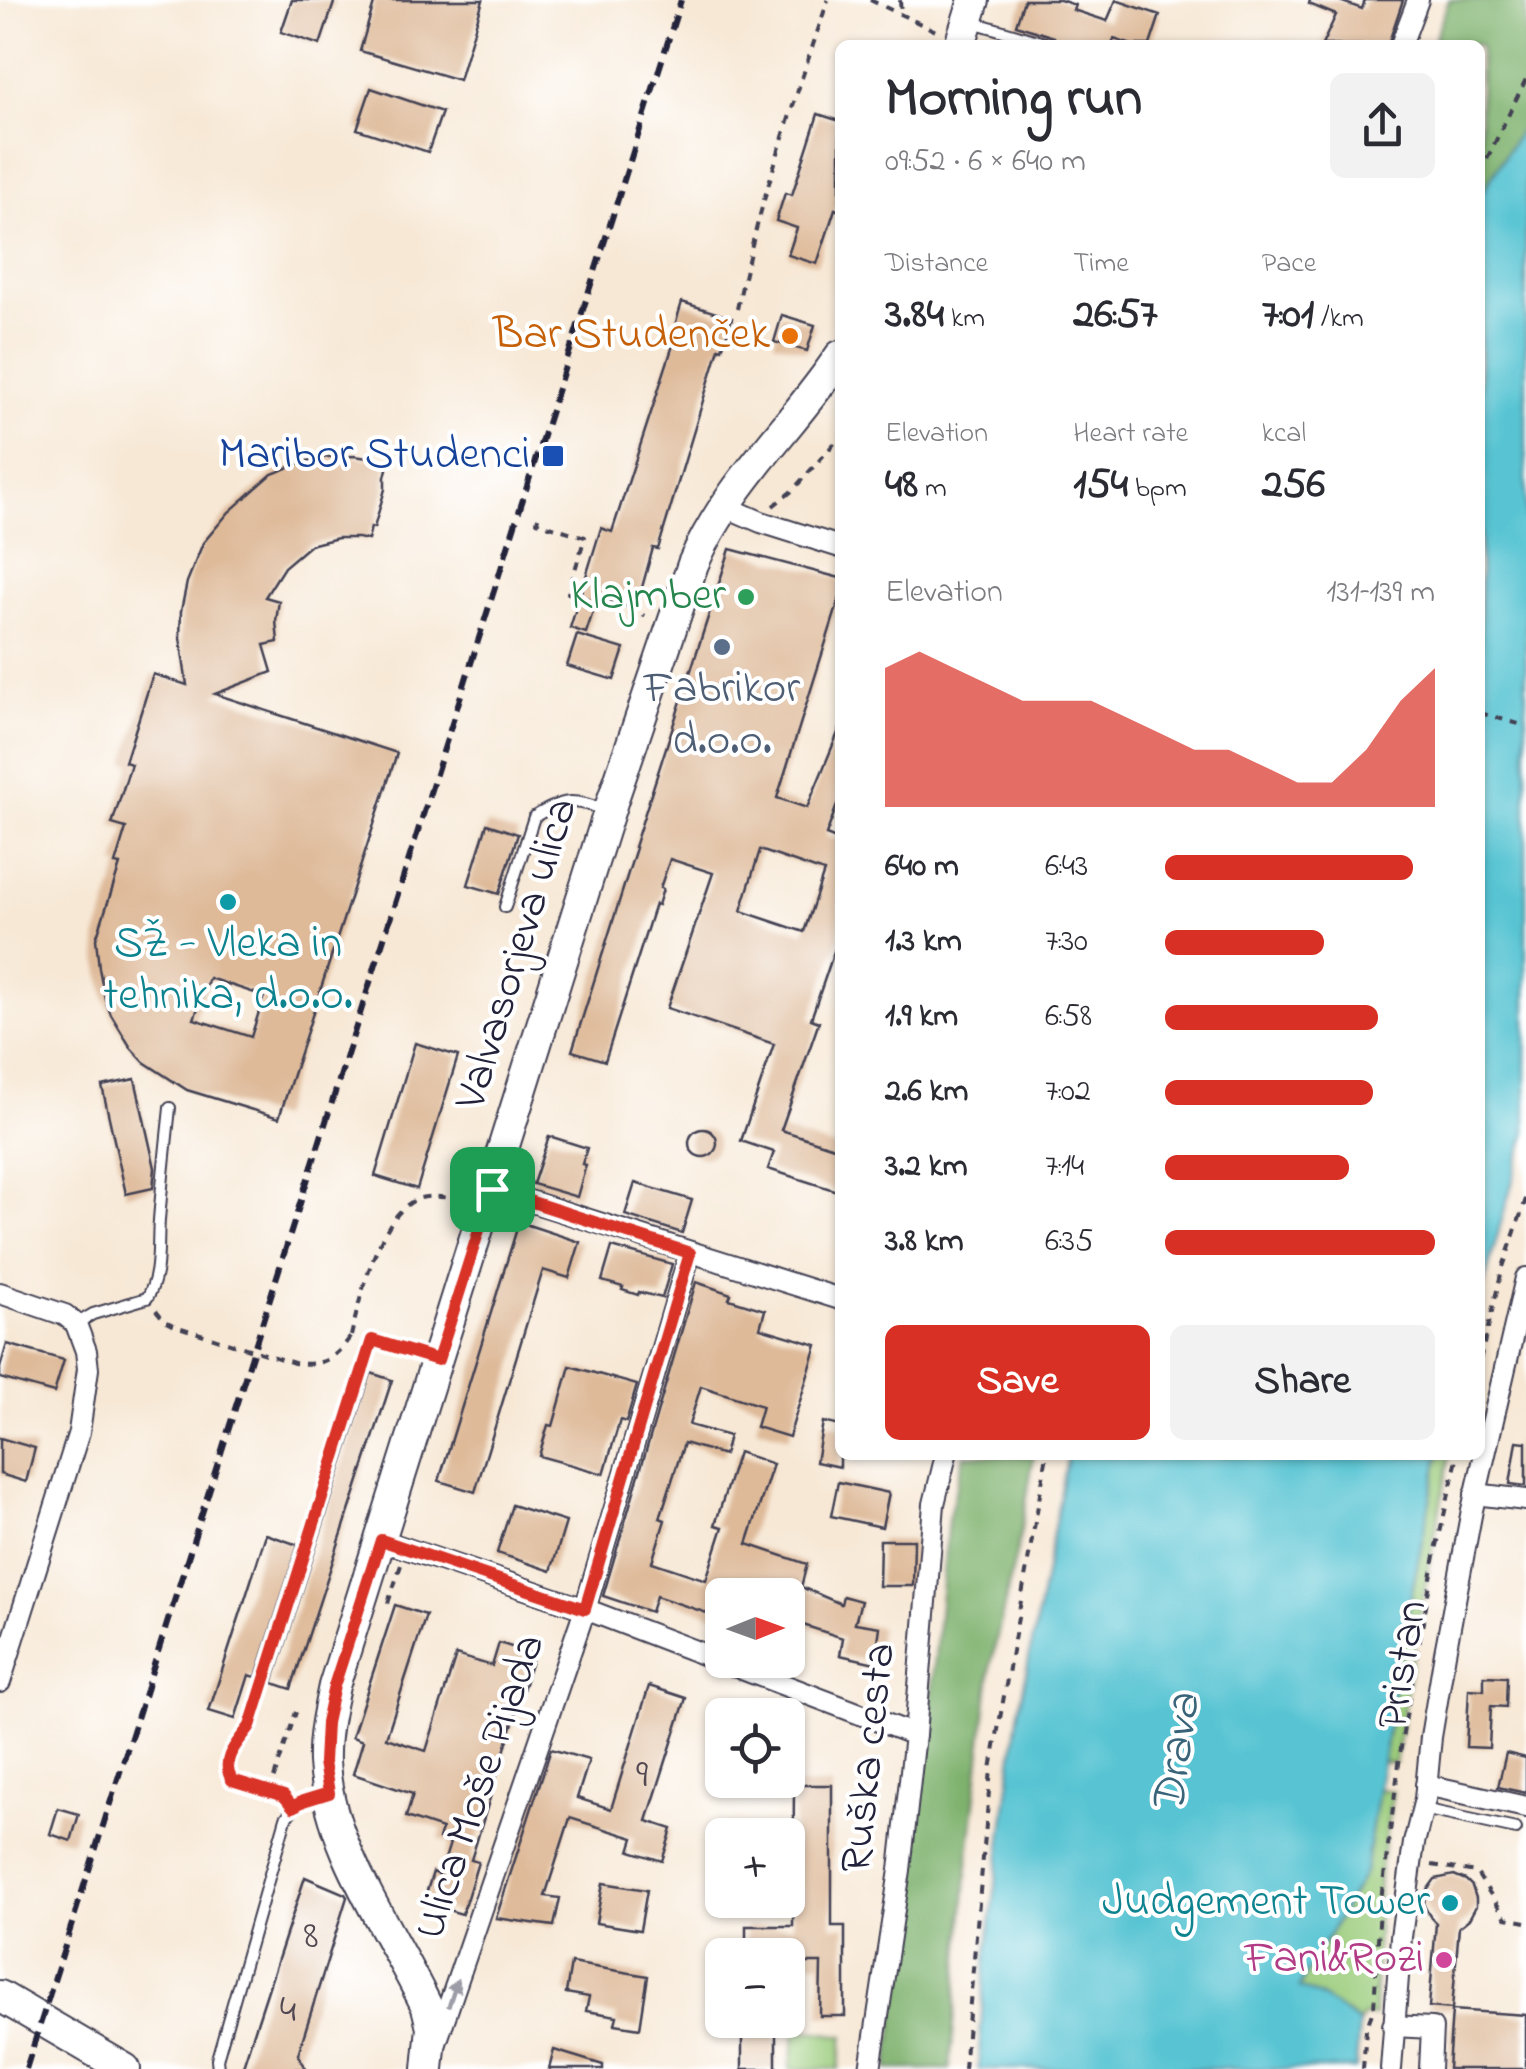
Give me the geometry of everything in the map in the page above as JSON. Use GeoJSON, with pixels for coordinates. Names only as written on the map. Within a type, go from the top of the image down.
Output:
{"type":"FeatureCollection","features":[{"type":"Feature","properties":{"kind":"street"},"geometry":{"type":"LineString","coordinates":[[1403,40],[1418,0]]}},
{"type":"Feature","properties":{"kind":"street","name":"Valvasorjeva ulica"},"geometry":{"type":"LineString","coordinates":[[430,2064],[432,2027],[427,2007],[347,1854],[332,1810],[324,1762],[326,1723],[334,1686],[392,1551],[438,1360],[610,812],[693,564],[724,506],[835,363]]}},
{"type":"Feature","properties":{"kind":"street"},"geometry":{"type":"LineString","coordinates":[[724,506],[835,545]]}},
{"type":"Feature","properties":{"kind":"street"},"geometry":{"type":"LineString","coordinates":[[492,1189],[835,1297]]}},
{"type":"Feature","properties":{"kind":"street","name":"Ulica Moše Pijada"},"geometry":{"type":"LineString","coordinates":[[430,2064],[585,1609],[690,1253]]}},
{"type":"Feature","properties":{"kind":"street","name":"Pristan"},"geometry":{"type":"LineString","coordinates":[[1485,1452],[1526,1278]]}},
{"type":"Feature","properties":{"kind":"street"},"geometry":{"type":"LineString","coordinates":[[0,1294],[70,1320],[86,1350],[88,1369],[80,1432],[0,1682]]}},
{"type":"Feature","properties":{"kind":"street","name":"Ruška cesta"},"geometry":{"type":"LineString","coordinates":[[870,2069],[900,1870],[915,1735],[929,1540],[945,1460]]}},
{"type":"Feature","properties":{"kind":"street","name":"Pristan"},"geometry":{"type":"LineString","coordinates":[[1390,2069],[1411,1862],[1423,1809],[1445,1653],[1483,1460]]}},
{"type":"Feature","properties":{"kind":"street"},"geometry":{"type":"LineString","coordinates":[[1475,1494],[1526,1500]]}},
{"type":"Feature","properties":{"kind":"street"},"geometry":{"type":"LineString","coordinates":[[392,1551],[585,1609],[915,1735]]}},
{"type":"Feature","properties":{"kind":"street"},"geometry":{"type":"LineString","coordinates":[[1426,1784],[1526,1807]]}},
{"type":"Feature","properties":{"kind":"street"},"geometry":{"type":"LineString","coordinates":[[0,1996],[125,2069]]}},
{"type":"Feature","properties":{"kind":"street"},"geometry":{"type":"LineString","coordinates":[[1394,2026],[1432,2028],[1430,2069]]}},
{"type":"Feature","properties":{"kind":"lane"},"geometry":{"type":"LineString","coordinates":[[966,26],[1029,40]]}},
{"type":"Feature","properties":{"kind":"lane"},"geometry":{"type":"LineString","coordinates":[[505,907],[534,817],[566,801],[583,802],[610,812]]}},
{"type":"Feature","properties":{"kind":"lane"},"geometry":{"type":"LineString","coordinates":[[70,1320],[146,1298],[153,1288],[170,1108]]}},
{"type":"Feature","properties":{"kind":"lane"},"geometry":{"type":"LineString","coordinates":[[293,1807],[284,1796],[232,1780],[226,1770],[227,1758],[250,1726],[372,1340],[438,1360]]}},
{"type":"Feature","properties":{"kind":"lane"},"geometry":{"type":"LineString","coordinates":[[218,2069],[217,2059],[282,1830],[293,1807],[329,1793]]}},
{"type":"Feature","properties":{"kind":"lane"},"geometry":{"type":"LineString","coordinates":[[1423,1809],[1516,1830]]}},
{"type":"Feature","properties":{"kind":"path"},"geometry":{"type":"LineString","coordinates":[[737,309],[755,229],[828,0]]}},
{"type":"Feature","properties":{"kind":"path"},"geometry":{"type":"LineString","coordinates":[[870,0],[935,31],[966,26]]}},
{"type":"Feature","properties":{"kind":"path"},"geometry":{"type":"LineString","coordinates":[[900,0],[901,15]]}},
{"type":"Feature","properties":{"kind":"path"},"geometry":{"type":"LineString","coordinates":[[1485,163],[1526,79]]}},
{"type":"Feature","properties":{"kind":"path"},"geometry":{"type":"LineString","coordinates":[[770,510],[835,444]]}},
{"type":"Feature","properties":{"kind":"path"},"geometry":{"type":"LineString","coordinates":[[538,517],[537,522],[547,528],[585,537],[568,594],[645,616]]}},
{"type":"Feature","properties":{"kind":"path"},"geometry":{"type":"LineString","coordinates":[[1485,714],[1526,726]]}},
{"type":"Feature","properties":{"kind":"path"},"geometry":{"type":"LineString","coordinates":[[146,1298],[169,1324],[294,1364],[325,1362],[339,1353],[351,1336],[368,1273],[396,1215],[418,1199],[456,1199]]}},
{"type":"Feature","properties":{"kind":"path"},"geometry":{"type":"LineString","coordinates":[[1485,1340],[1502,1270],[1526,1199]]}},
{"type":"Feature","properties":{"kind":"path"},"geometry":{"type":"LineString","coordinates":[[351,1336],[372,1340]]}},
{"type":"Feature","properties":{"kind":"path"},"geometry":{"type":"LineString","coordinates":[[964,2069],[991,1769],[1046,1460]]}},
{"type":"Feature","properties":{"kind":"path"},"geometry":{"type":"LineString","coordinates":[[1362,2069],[1366,2029],[1374,2008],[1380,1907],[1403,1733],[1436,1550],[1457,1460]]}},
{"type":"Feature","properties":{"kind":"path"},"geometry":{"type":"LineString","coordinates":[[384,1615],[392,1551]]}},
{"type":"Feature","properties":{"kind":"path"},"geometry":{"type":"LineString","coordinates":[[286,1786],[274,1778],[296,1712]]}},
{"type":"Feature","properties":{"kind":"path"},"geometry":{"type":"LineString","coordinates":[[1386,1859],[1476,1872],[1506,1918],[1526,1922]]}},
{"type":"Feature","properties":{"kind":"green space"},"geometry":{"type":"Polygon","coordinates":[[[1449,0],[1526,0],[1526,121],[1485,188],[1485,40],[1434,40],[1449,0]]]}},
{"type":"Feature","properties":{"kind":"green space"},"geometry":{"type":"Polygon","coordinates":[[[963,1460],[1033,1460],[991,1664],[950,2069],[888,2069],[923,1781],[948,1520],[963,1460]]]}},
{"type":"Feature","properties":{"kind":"green space"},"geometry":{"type":"Polygon","coordinates":[[[1438,1460],[1449,1460],[1395,1763],[1383,1762],[1399,1657],[1438,1460]]]}},
{"type":"Feature","properties":{"kind":"green space"},"geometry":{"type":"Polygon","coordinates":[[[1378,1789],[1393,1791],[1379,1874],[1374,2016],[1363,2016],[1359,2023],[1298,1987],[1365,1871],[1378,1789]]]}},
{"type":"Feature","properties":{"kind":"green space"},"geometry":{"type":"Polygon","coordinates":[[[805,2030],[844,2036],[839,2069],[790,2069],[795,2038],[805,2038],[805,2030]]]}},
{"type":"Feature","properties":{"kind":"water"},"geometry":{"type":"Polygon","coordinates":[[[1526,121],[1526,1134],[1485,1280],[1485,188],[1526,121]]]}},
{"type":"Feature","properties":{"kind":"water","name":"Drava"},"geometry":{"type":"Polygon","coordinates":[[[1067,1460],[1438,1460],[1399,1657],[1365,1871],[1299,1987],[1320,1996],[1359,2023],[1356,2069],[978,2069],[985,1966],[1018,1716],[1067,1460]]]}},
{"type":"Feature","properties":{"kind":"building"},"geometry":{"type":"Polygon","coordinates":[[[292,0],[335,0],[320,45],[281,32],[292,0]]]}},
{"type":"Feature","properties":{"kind":"building"},"geometry":{"type":"Polygon","coordinates":[[[375,0],[483,0],[459,80],[360,51],[375,0]]]}},
{"type":"Feature","properties":{"kind":"building"},"geometry":{"type":"Polygon","coordinates":[[[1024,0],[1060,0],[1075,5],[1073,10],[1107,21],[1116,0],[1160,15],[1152,40],[1056,40],[1016,25],[1024,0]]]}},
{"type":"Feature","properties":{"kind":"building"},"geometry":{"type":"Polygon","coordinates":[[[1310,0],[1337,0],[1362,9],[1365,0],[1403,0],[1390,40],[1324,40],[1336,15],[1309,4],[1310,0]]]}},
{"type":"Feature","properties":{"kind":"building"},"geometry":{"type":"Polygon","coordinates":[[[371,88],[442,112],[428,152],[357,129],[371,88]]]}},
{"type":"Feature","properties":{"kind":"building"},"geometry":{"type":"Polygon","coordinates":[[[818,114],[835,119],[835,209],[817,264],[788,255],[797,228],[776,221],[785,193],[792,195],[818,114]]]}},
{"type":"Feature","properties":{"kind":"building"},"geometry":{"type":"Polygon","coordinates":[[[682,302],[732,318],[722,349],[719,348],[658,549],[653,548],[636,609],[598,597],[586,633],[570,628],[601,528],[612,532],[677,333],[673,332],[682,302]]]}},
{"type":"Feature","properties":{"kind":"building","name":"Bar Studenček"},"geometry":{"type":"Polygon","coordinates":[[[782,315],[815,325],[807,351],[774,342],[782,315]]]}},
{"type":"Feature","properties":{"kind":"building","name":"SŽ - Vleka in tehnika, d.o.o."},"geometry":{"type":"Polygon","coordinates":[[[328,457],[389,461],[374,528],[371,527],[368,540],[338,538],[310,545],[284,567],[265,597],[279,601],[278,642],[264,645],[272,672],[215,694],[397,753],[279,1118],[187,1090],[144,1062],[111,1015],[96,939],[120,865],[115,864],[126,828],[112,824],[131,764],[125,762],[153,674],[187,685],[180,638],[181,611],[187,582],[203,543],[229,512],[272,474],[328,457]],[[209,978],[194,1019],[251,1037],[264,996],[209,978]]]}},
{"type":"Feature","properties":{"kind":"building"},"geometry":{"type":"Polygon","coordinates":[[[730,549],[835,577],[835,613],[777,798],[807,808],[835,740],[835,810],[826,835],[835,839],[835,949],[811,1019],[819,1022],[781,1130],[835,1147],[835,1190],[768,1169],[774,1152],[741,1141],[774,1044],[667,1008],[713,873],[670,859],[605,1061],[572,1051],[730,549]],[[760,850],[741,911],[804,932],[824,872],[760,850]]]}},
{"type":"Feature","properties":{"kind":"building"},"geometry":{"type":"Polygon","coordinates":[[[577,635],[624,649],[614,680],[567,666],[577,635]]]}},
{"type":"Feature","properties":{"kind":"building"},"geometry":{"type":"Polygon","coordinates":[[[487,824],[518,834],[499,894],[468,885],[487,824]]]}},
{"type":"Feature","properties":{"kind":"building"},"geometry":{"type":"Polygon","coordinates":[[[415,1043],[458,1056],[417,1189],[375,1176],[415,1043]]]}},
{"type":"Feature","properties":{"kind":"building"},"geometry":{"type":"Polygon","coordinates":[[[135,1079],[155,1168],[153,1188],[126,1194],[102,1086],[135,1079]]]}},
{"type":"Feature","properties":{"kind":"building"},"geometry":{"type":"Polygon","coordinates":[[[703,1129],[713,1133],[717,1143],[713,1153],[703,1157],[693,1153],[689,1143],[693,1133],[703,1129]]]}},
{"type":"Feature","properties":{"kind":"building"},"geometry":{"type":"Polygon","coordinates":[[[549,1136],[587,1148],[577,1197],[533,1184],[549,1136]]]}},
{"type":"Feature","properties":{"kind":"building"},"geometry":{"type":"Polygon","coordinates":[[[635,1183],[692,1200],[682,1233],[625,1215],[635,1183]]]}},
{"type":"Feature","properties":{"kind":"building"},"geometry":{"type":"Polygon","coordinates":[[[519,1222],[580,1242],[569,1278],[543,1270],[475,1492],[439,1481],[519,1222]]]}},
{"type":"Feature","properties":{"kind":"building"},"geometry":{"type":"Polygon","coordinates":[[[612,1247],[672,1264],[662,1298],[639,1292],[638,1295],[602,1281],[612,1247]]]}},
{"type":"Feature","properties":{"kind":"building"},"geometry":{"type":"Polygon","coordinates":[[[696,1282],[731,1294],[729,1299],[765,1310],[760,1328],[817,1345],[789,1437],[756,1427],[762,1406],[701,1386],[689,1425],[729,1436],[724,1455],[684,1443],[660,1518],[665,1520],[652,1562],[705,1580],[705,1612],[656,1596],[651,1612],[603,1596],[696,1282]]]}},
{"type":"Feature","properties":{"kind":"building"},"geometry":{"type":"Polygon","coordinates":[[[7,1344],[64,1360],[54,1393],[0,1378],[7,1344]]]}},
{"type":"Feature","properties":{"kind":"building"},"geometry":{"type":"Polygon","coordinates":[[[570,1366],[637,1385],[626,1422],[620,1420],[604,1474],[539,1456],[548,1425],[553,1426],[570,1366]]]}},
{"type":"Feature","properties":{"kind":"building"},"geometry":{"type":"Polygon","coordinates":[[[371,1373],[392,1380],[291,1689],[273,1683],[371,1373]]]}},
{"type":"Feature","properties":{"kind":"building"},"geometry":{"type":"Polygon","coordinates":[[[823,1422],[835,1425],[835,1460],[840,1460],[840,1467],[816,1462],[823,1422]]]}},
{"type":"Feature","properties":{"kind":"building"},"geometry":{"type":"Polygon","coordinates":[[[0,1438],[35,1448],[26,1482],[0,1474],[0,1438]]]}},
{"type":"Feature","properties":{"kind":"building"},"geometry":{"type":"Polygon","coordinates":[[[1517,1441],[1526,1442],[1526,1486],[1510,1484],[1517,1441]]]}},
{"type":"Feature","properties":{"kind":"building"},"geometry":{"type":"Polygon","coordinates":[[[738,1452],[773,1464],[747,1544],[807,1564],[803,1578],[707,1578],[723,1527],[715,1525],[738,1452]]]}},
{"type":"Feature","properties":{"kind":"building"},"geometry":{"type":"Polygon","coordinates":[[[838,1482],[889,1493],[882,1527],[831,1516],[838,1482]]]}},
{"type":"Feature","properties":{"kind":"building"},"geometry":{"type":"Polygon","coordinates":[[[512,1505],[566,1522],[551,1571],[497,1553],[512,1505]]]}},
{"type":"Feature","properties":{"kind":"building"},"geometry":{"type":"Polygon","coordinates":[[[266,1534],[298,1545],[256,1677],[249,1675],[235,1719],[209,1711],[266,1534]]]}},
{"type":"Feature","properties":{"kind":"building"},"geometry":{"type":"Polygon","coordinates":[[[880,1540],[914,1540],[913,1586],[879,1586],[880,1540]]]}},
{"type":"Feature","properties":{"kind":"building"},"geometry":{"type":"Polygon","coordinates":[[[805,1589],[841,1604],[843,1596],[861,1601],[855,1623],[880,1627],[875,1663],[840,1655],[843,1638],[805,1626],[805,1589]]]}},
{"type":"Feature","properties":{"kind":"building"},"geometry":{"type":"Polygon","coordinates":[[[395,1605],[426,1615],[386,1738],[426,1751],[456,1655],[492,1666],[499,1643],[534,1654],[471,1860],[478,1862],[462,1914],[423,1903],[433,1872],[440,1875],[450,1843],[439,1839],[442,1829],[406,1817],[413,1794],[353,1774],[363,1741],[352,1737],[395,1605]]]}},
{"type":"Feature","properties":{"kind":"building"},"geometry":{"type":"Polygon","coordinates":[[[1484,1676],[1507,1677],[1506,1707],[1491,1706],[1489,1748],[1466,1747],[1469,1689],[1484,1690],[1484,1676]]]}},
{"type":"Feature","properties":{"kind":"building"},"geometry":{"type":"Polygon","coordinates":[[[649,1686],[686,1698],[647,1821],[672,1829],[662,1861],[630,1851],[634,1838],[570,1818],[545,1896],[560,1898],[554,1926],[496,1918],[551,1749],[589,1760],[577,1798],[611,1809],[649,1686]]]}},
{"type":"Feature","properties":{"kind":"building"},"geometry":{"type":"Polygon","coordinates":[[[1506,1753],[1526,1758],[1526,1793],[1498,1787],[1506,1753]]]}},
{"type":"Feature","properties":{"kind":"building"},"geometry":{"type":"Polygon","coordinates":[[[805,1785],[832,1785],[832,1926],[845,1926],[845,2016],[820,2016],[821,1963],[805,1963],[805,1938],[746,1938],[746,1926],[793,1926],[793,1918],[805,1918],[805,1818],[794,1818],[794,1798],[805,1798],[805,1785]]]}},
{"type":"Feature","properties":{"kind":"building"},"geometry":{"type":"Polygon","coordinates":[[[58,1808],[79,1814],[71,1841],[50,1834],[58,1808]]]}},
{"type":"Feature","properties":{"kind":"building"},"geometry":{"type":"Polygon","coordinates":[[[1454,1875],[1472,1886],[1476,1906],[1459,1927],[1452,2009],[1429,2007],[1436,1923],[1424,1906],[1425,1893],[1435,1879],[1454,1875]]]}},
{"type":"Feature","properties":{"kind":"building"},"geometry":{"type":"Polygon","coordinates":[[[305,1877],[347,1897],[298,2054],[306,2069],[242,2069],[305,1877]]]}},
{"type":"Feature","properties":{"kind":"building"},"geometry":{"type":"Polygon","coordinates":[[[603,1883],[647,1890],[640,1930],[596,1923],[603,1883]]]}},
{"type":"Feature","properties":{"kind":"building"},"geometry":{"type":"Polygon","coordinates":[[[571,1963],[648,1976],[640,2028],[615,2024],[617,2016],[586,2011],[589,1997],[566,1993],[571,1963]]]}},
{"type":"Feature","properties":{"kind":"building"},"geometry":{"type":"Polygon","coordinates":[[[1452,2010],[1526,2015],[1526,2069],[1448,2069],[1452,2010]]]}},
{"type":"Feature","properties":{"kind":"building"},"geometry":{"type":"Polygon","coordinates":[[[742,2038],[776,2038],[776,2069],[742,2069],[742,2038]]]}},
{"type":"Feature","properties":{"kind":"building"},"geometry":{"type":"Polygon","coordinates":[[[554,2050],[603,2065],[603,2069],[549,2069],[554,2050]]]}},
{"type":"Feature","properties":{"kind":"railway"},"geometry":{"type":"LineString","coordinates":[[26,2069],[681,0]]}},
{"type":"Feature","properties":{"kind":"place","name":"Bar Studenček"},"geometry":{"type":"Point","coordinates":[790,336]}},
{"type":"Feature","properties":{"kind":"place","name":"Maribor Studenci"},"geometry":{"type":"Point","coordinates":[553,456]}},
{"type":"Feature","properties":{"kind":"place","name":"Klajmber"},"geometry":{"type":"Point","coordinates":[746,597]}},
{"type":"Feature","properties":{"kind":"place","name":"Fabrikor d.o.o."},"geometry":{"type":"Point","coordinates":[722,647]}},
{"type":"Feature","properties":{"kind":"place","name":"SŽ - Vleka in tehnika, d.o.o."},"geometry":{"type":"Point","coordinates":[228,902]}},
{"type":"Feature","properties":{"kind":"place","name":"Judgement Tower"},"geometry":{"type":"Point","coordinates":[1450,1903]}},
{"type":"Feature","properties":{"kind":"place","name":"Fani&Rozi"},"geometry":{"type":"Point","coordinates":[1444,1960]}},
{"type":"Feature","properties":{"kind":"route"},"geometry":{"type":"LineString","coordinates":[[492,1189],[690,1253],[585,1609],[381,1540],[326,1723],[324,1762],[329,1793],[293,1807],[284,1796],[232,1780],[226,1770],[227,1758],[250,1726],[372,1340],[438,1360],[492,1189]]}}]}
